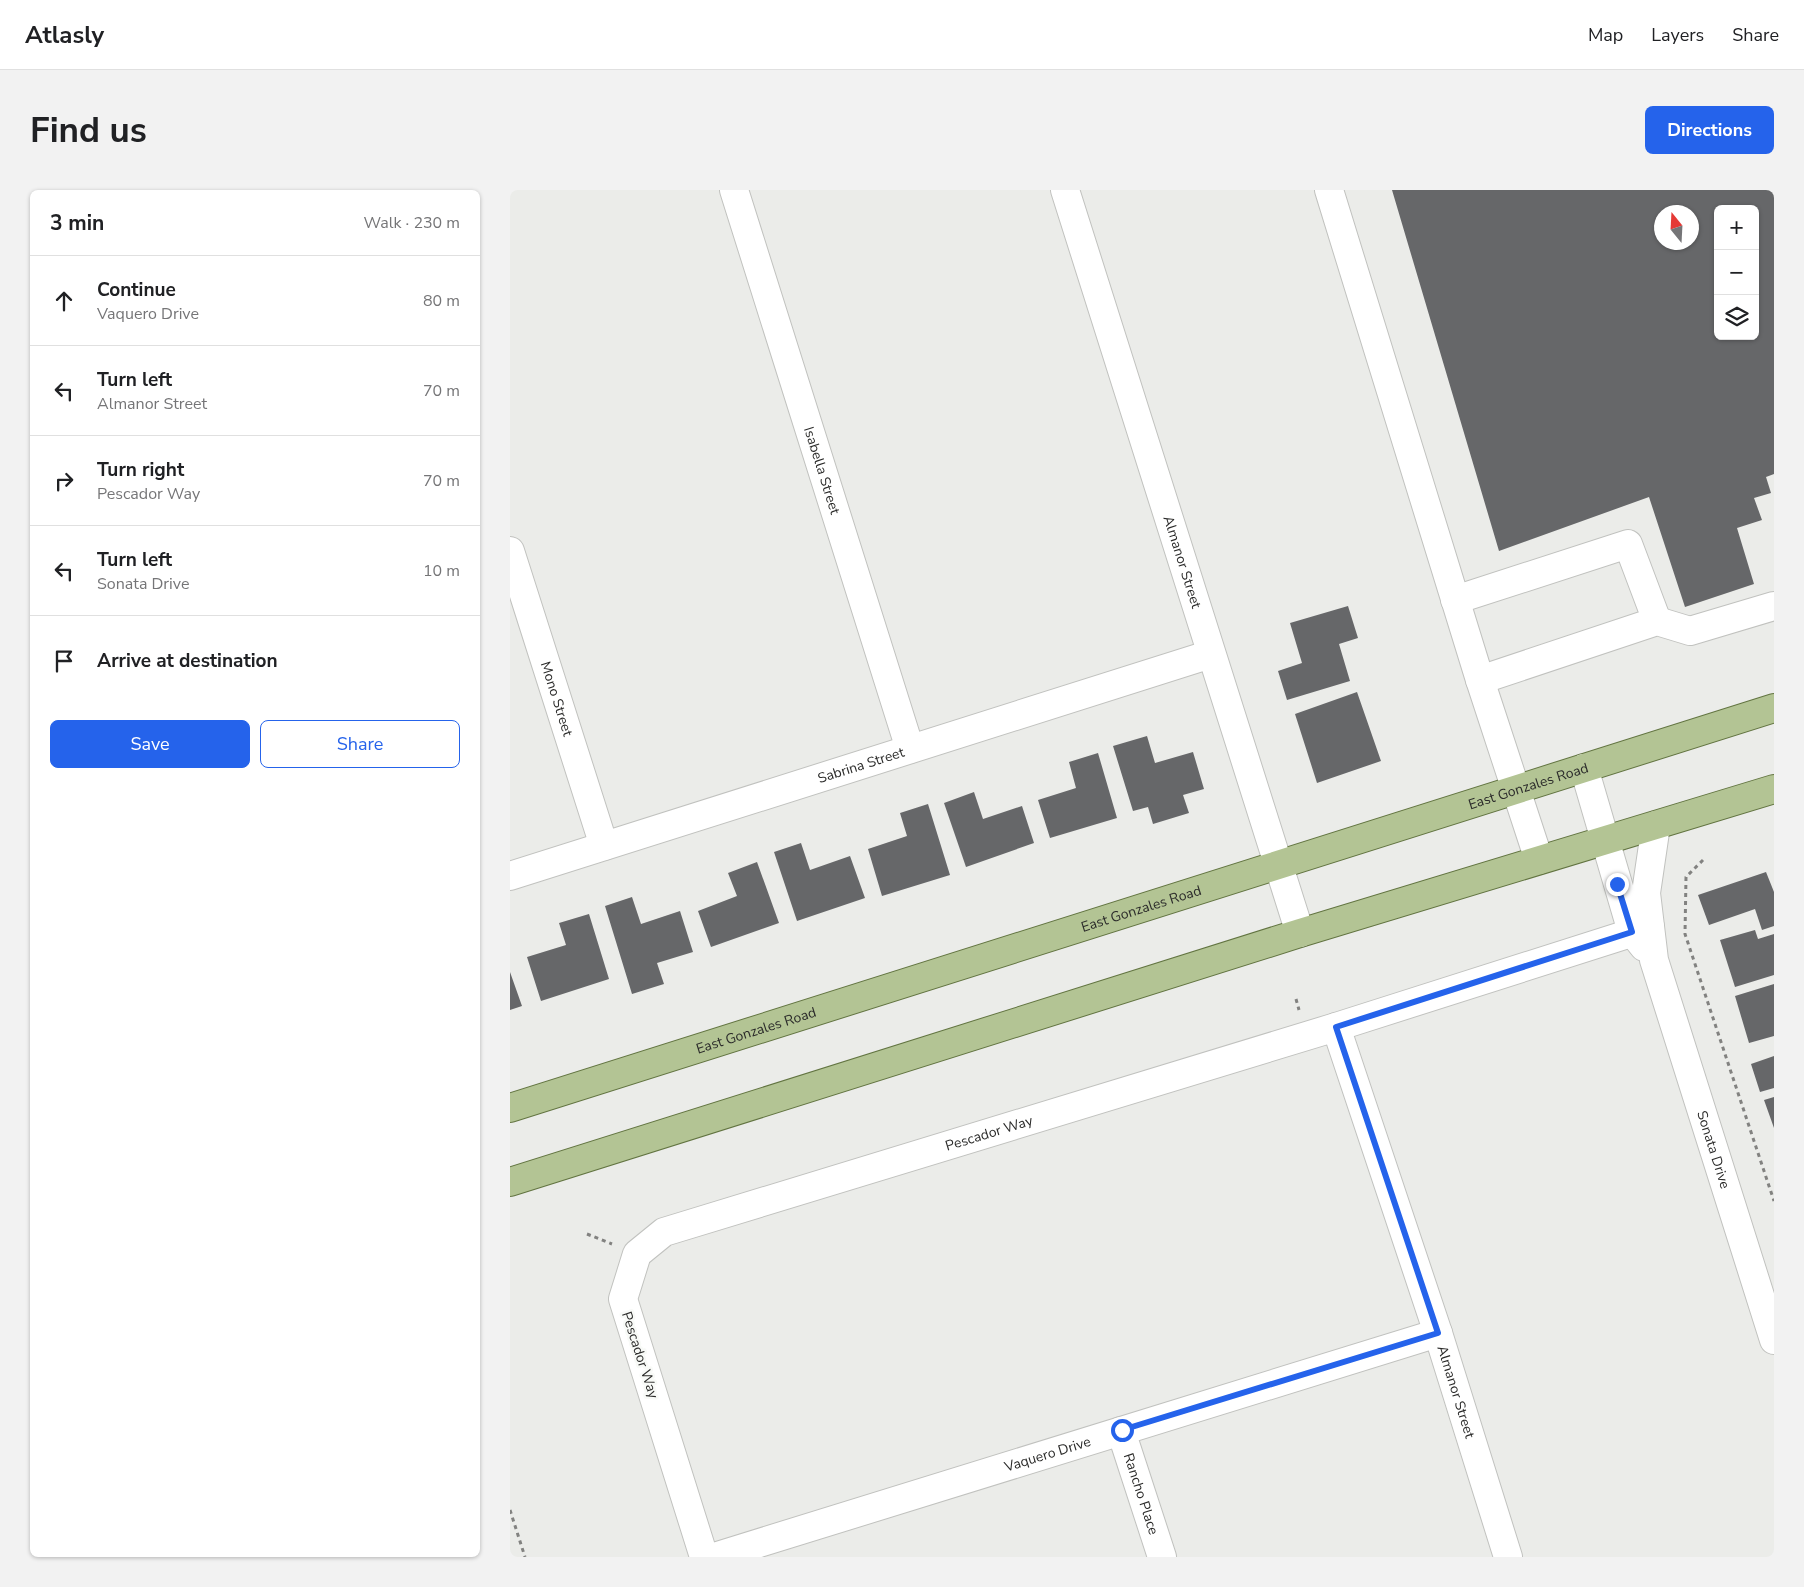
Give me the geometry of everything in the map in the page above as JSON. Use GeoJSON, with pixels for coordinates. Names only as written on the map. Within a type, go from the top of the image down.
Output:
{"type":"FeatureCollection","features":[{"type":"Feature","properties":{"kind":"main road","name":"East Gonzales Road"},"geometry":{"type":"LineString","coordinates":[[510,1108],[1517,791],[1774,708]]}},
{"type":"Feature","properties":{"kind":"main road"},"geometry":{"type":"LineString","coordinates":[[510,1182],[1300,934],[1774,789]]}},
{"type":"Feature","properties":{"kind":"street","name":"Isabella Street"},"geometry":{"type":"LineString","coordinates":[[734,190],[910,749]]}},
{"type":"Feature","properties":{"kind":"street","name":"Almanor Street"},"geometry":{"type":"LineString","coordinates":[[1065,190],[1300,934]]}},
{"type":"Feature","properties":{"kind":"street"},"geometry":{"type":"LineString","coordinates":[[1329,190],[1480,680],[1539,860]]}},
{"type":"Feature","properties":{"kind":"street"},"geometry":{"type":"LineString","coordinates":[[1455,600],[1628,544],[1657,621]]}},
{"type":"Feature","properties":{"kind":"street","name":"Mono Street"},"geometry":{"type":"LineString","coordinates":[[510,551],[604,846]]}},
{"type":"Feature","properties":{"kind":"street"},"geometry":{"type":"LineString","coordinates":[[1480,680],[1657,621],[1690,631],[1774,606]]}},
{"type":"Feature","properties":{"kind":"street","name":"Sabrina Street"},"geometry":{"type":"LineString","coordinates":[[510,876],[1211,654]]}},
{"type":"Feature","properties":{"kind":"street","name":"Sonata Drive"},"geometry":{"type":"LineString","coordinates":[[1584,768],[1604,841],[1654,960],[1774,1340]]}},
{"type":"Feature","properties":{"kind":"street","name":"Sonata Drive"},"geometry":{"type":"LineString","coordinates":[[1641,930],[1656,825]]}},
{"type":"Feature","properties":{"kind":"street","name":"Pescador Way"},"geometry":{"type":"LineString","coordinates":[[704,1557],[623,1300],[637,1254],[664,1232],[1336,1027],[1641,930]]}},
{"type":"Feature","properties":{"kind":"street","name":"Almanor Street"},"geometry":{"type":"LineString","coordinates":[[1336,1027],[1438,1333],[1508,1557]]}},
{"type":"Feature","properties":{"kind":"street","name":"Vaquero Drive"},"geometry":{"type":"LineString","coordinates":[[714,1557],[1438,1333]]}},
{"type":"Feature","properties":{"kind":"street","name":"Rancho Place"},"geometry":{"type":"LineString","coordinates":[[1122,1430],[1162,1557]]}},
{"type":"Feature","properties":{"kind":"path"},"geometry":{"type":"LineString","coordinates":[[1702,860],[1686,877],[1685,934],[1774,1201]]}},
{"type":"Feature","properties":{"kind":"path"},"geometry":{"type":"LineString","coordinates":[[510,1510],[525,1557]]}},
{"type":"Feature","properties":{"kind":"building"},"geometry":{"type":"Polygon","coordinates":[[[1392,190],[1774,190],[1774,474],[1766,477],[1771,493],[1754,498],[1762,520],[1737,528],[1754,584],[1685,607],[1649,497],[1499,551],[1392,190]]]}},
{"type":"Feature","properties":{"kind":"building"},"geometry":{"type":"Polygon","coordinates":[[[1348,606],[1358,638],[1339,644],[1350,681],[1287,700],[1278,671],[1302,663],[1290,623],[1348,606]]]}},
{"type":"Feature","properties":{"kind":"building"},"geometry":{"type":"Polygon","coordinates":[[[1357,692],[1381,761],[1317,783],[1295,714],[1357,692]]]}},
{"type":"Feature","properties":{"kind":"building"},"geometry":{"type":"Polygon","coordinates":[[[1147,736],[1155,763],[1193,752],[1204,789],[1183,795],[1189,813],[1153,824],[1148,807],[1133,811],[1113,746],[1147,736]]]}},
{"type":"Feature","properties":{"kind":"building"},"geometry":{"type":"Polygon","coordinates":[[[1098,753],[1117,818],[1050,838],[1038,800],[1076,788],[1069,762],[1098,753]]]}},
{"type":"Feature","properties":{"kind":"building"},"geometry":{"type":"Polygon","coordinates":[[[974,792],[983,819],[1022,806],[1034,843],[966,867],[944,803],[974,792]]]}},
{"type":"Feature","properties":{"kind":"building"},"geometry":{"type":"Polygon","coordinates":[[[928,804],[950,875],[882,896],[868,849],[907,836],[900,813],[928,804]]]}},
{"type":"Feature","properties":{"kind":"building"},"geometry":{"type":"Polygon","coordinates":[[[801,843],[810,870],[850,856],[865,898],[797,921],[774,852],[801,843]]]}},
{"type":"Feature","properties":{"kind":"building"},"geometry":{"type":"Polygon","coordinates":[[[757,862],[779,923],[711,947],[698,911],[737,896],[728,873],[757,862]]]}},
{"type":"Feature","properties":{"kind":"building"},"geometry":{"type":"Polygon","coordinates":[[[1766,872],[1774,892],[1774,926],[1762,930],[1755,909],[1709,925],[1698,895],[1766,872]]]}},
{"type":"Feature","properties":{"kind":"building"},"geometry":{"type":"Polygon","coordinates":[[[632,897],[641,924],[680,911],[693,952],[657,963],[664,984],[632,994],[605,906],[632,897]]]}},
{"type":"Feature","properties":{"kind":"building"},"geometry":{"type":"Polygon","coordinates":[[[589,914],[609,979],[541,1001],[527,957],[566,945],[559,923],[589,914]]]}},
{"type":"Feature","properties":{"kind":"building"},"geometry":{"type":"Polygon","coordinates":[[[1755,930],[1758,939],[1774,934],[1774,975],[1735,987],[1720,940],[1755,930]]]}},
{"type":"Feature","properties":{"kind":"building"},"geometry":{"type":"Polygon","coordinates":[[[510,972],[522,1006],[510,1010],[510,972]]]}},
{"type":"Feature","properties":{"kind":"building"},"geometry":{"type":"Polygon","coordinates":[[[1774,984],[1774,1036],[1749,1043],[1735,996],[1774,984]]]}},
{"type":"Feature","properties":{"kind":"building"},"geometry":{"type":"Polygon","coordinates":[[[1774,1056],[1774,1088],[1760,1092],[1751,1064],[1774,1056]]]}},
{"type":"Feature","properties":{"kind":"building"},"geometry":{"type":"Polygon","coordinates":[[[1774,1097],[1774,1128],[1764,1100],[1774,1097]]]}},
{"type":"Feature","properties":{"kind":"route"},"geometry":{"type":"LineString","coordinates":[[1122,1430],[1438,1333],[1336,1027],[1632,932],[1617,884]]}}]}
